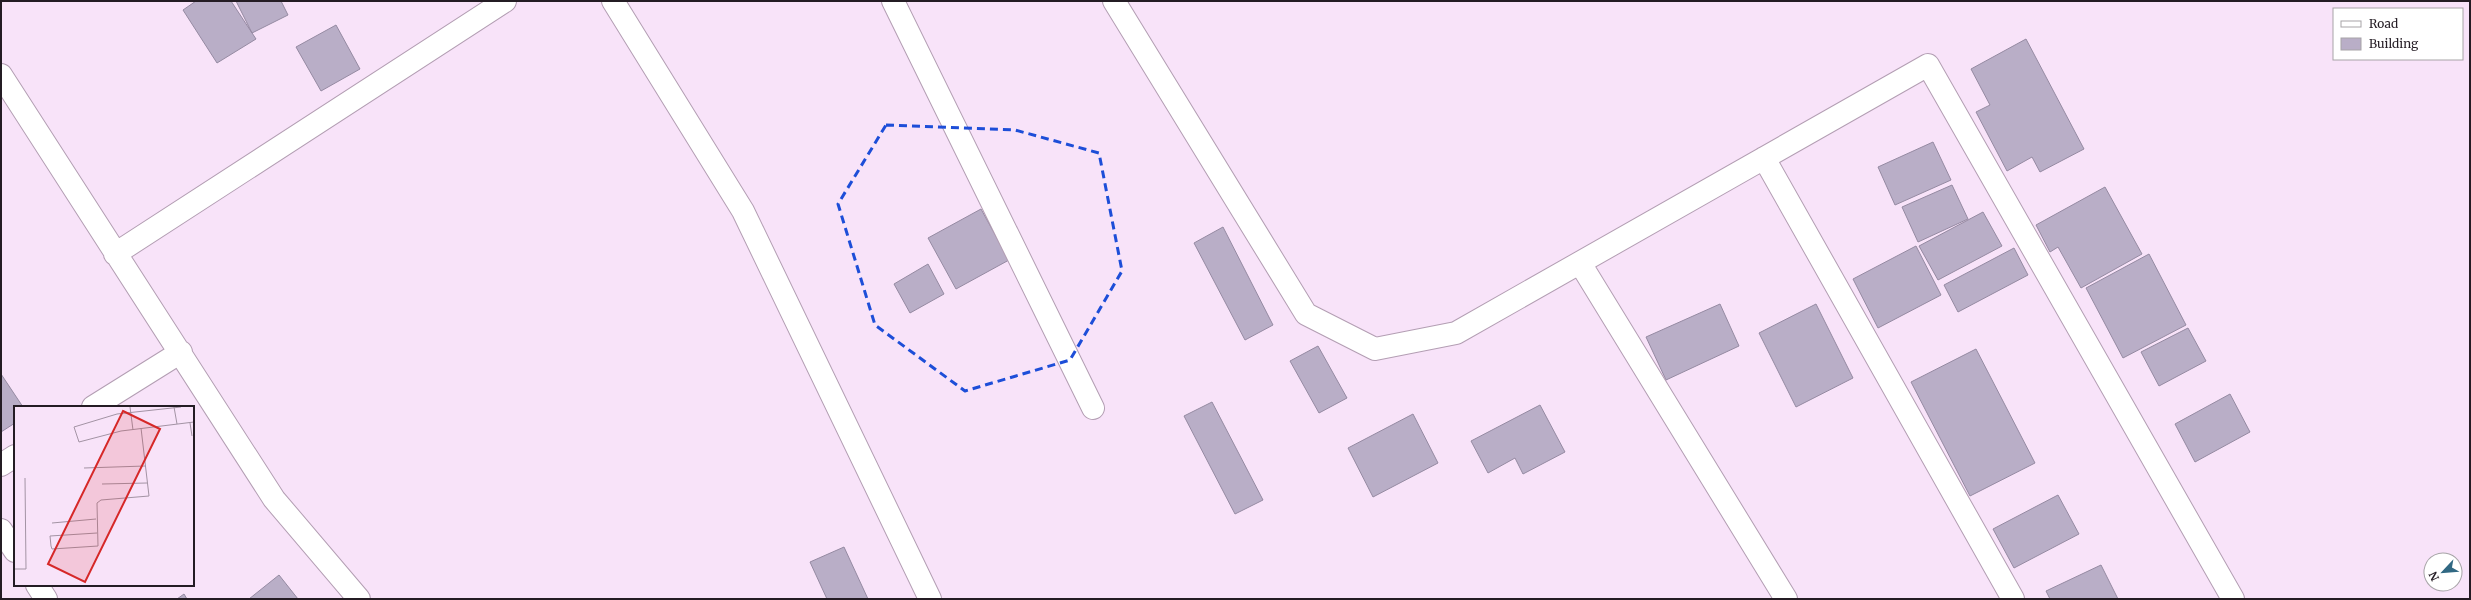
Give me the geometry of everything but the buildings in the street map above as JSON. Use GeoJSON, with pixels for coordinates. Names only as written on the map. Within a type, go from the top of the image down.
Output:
{"type":"FeatureCollection","features":[{"type":"Feature","properties":{"kind":"street"},"geometry":{"type":"LineString","coordinates":[[116,254],[505,1]]}},
{"type":"Feature","properties":{"kind":"street"},"geometry":{"type":"LineString","coordinates":[[613,1],[743,211],[930,599]]}},
{"type":"Feature","properties":{"kind":"street"},"geometry":{"type":"LineString","coordinates":[[893,1],[1093,408]]}},
{"type":"Feature","properties":{"kind":"street"},"geometry":{"type":"LineString","coordinates":[[1114,1],[1306,314],[1375,349],[1456,333],[1928,65],[2233,599]]}},
{"type":"Feature","properties":{"kind":"street"},"geometry":{"type":"LineString","coordinates":[[1,75],[181,352],[274,499],[359,599]]}},
{"type":"Feature","properties":{"kind":"street"},"geometry":{"type":"LineString","coordinates":[[1764,158],[2014,599]]}},
{"type":"Feature","properties":{"kind":"street"},"geometry":{"type":"LineString","coordinates":[[1580,263],[1786,599]]}},
{"type":"Feature","properties":{"kind":"street"},"geometry":{"type":"LineString","coordinates":[[95,406],[181,352]]}},
{"type":"Feature","properties":{"kind":"street"},"geometry":{"type":"LineString","coordinates":[[1,465],[14,457]]}},
{"type":"Feature","properties":{"kind":"street"},"geometry":{"type":"LineString","coordinates":[[1,530],[14,550]]}},
{"type":"Feature","properties":{"kind":"street"},"geometry":{"type":"LineString","coordinates":[[38,586],[46,599]]}},
{"type":"Feature","properties":{"kind":"highlighted area"},"geometry":{"type":"Polygon","coordinates":[[[886,125],[1015,130],[1099,153],[1122,271],[1070,360],[965,391],[875,325],[838,204],[886,125]]]}}]}
